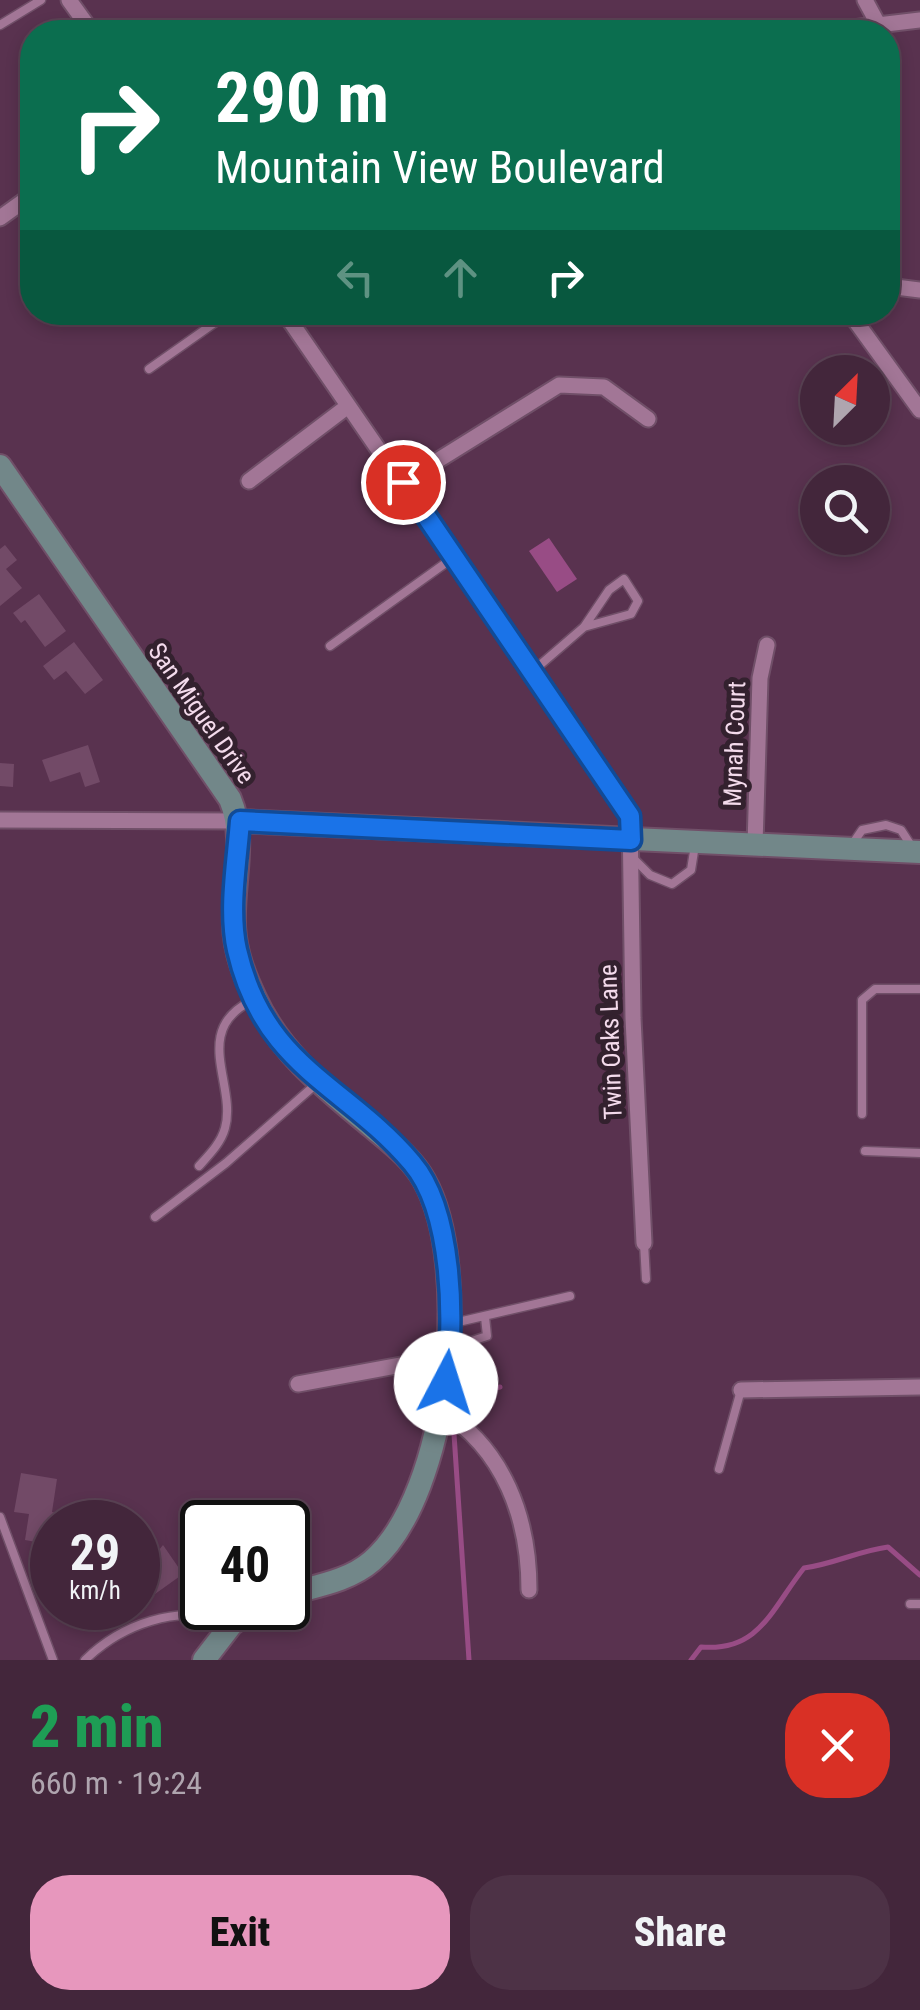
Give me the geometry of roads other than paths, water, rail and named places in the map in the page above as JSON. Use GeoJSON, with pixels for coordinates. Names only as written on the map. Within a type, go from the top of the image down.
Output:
{"type":"FeatureCollection","features":[{"type":"Feature","properties":{"kind":"street","name":"Twin Oaks Lane"},"geometry":{"type":"LineString","coordinates":[[297,325],[348,406],[630,816],[644,1243]]}},
{"type":"Feature","properties":{"kind":"street"},"geometry":{"type":"LineString","coordinates":[[859,325],[920,410]]}},
{"type":"Feature","properties":{"kind":"street"},"geometry":{"type":"LineString","coordinates":[[403,482],[559,385],[604,386],[648,419]]}},
{"type":"Feature","properties":{"kind":"street"},"geometry":{"type":"LineString","coordinates":[[249,480],[348,406]]}},
{"type":"Feature","properties":{"kind":"street","name":"San Miguel Drive"},"geometry":{"type":"LineString","coordinates":[[0,466],[230,799],[240,821],[236,948],[268,1026],[318,1082],[389,1142],[424,1179],[440,1220],[450,1352],[441,1410],[426,1466],[386,1547],[344,1578],[310,1588]]}},
{"type":"Feature","properties":{"kind":"street","name":"Mynah Court"},"geometry":{"type":"LineString","coordinates":[[755,845],[760,678],[767,645]]}},
{"type":"Feature","properties":{"kind":"street"},"geometry":{"type":"LineString","coordinates":[[0,820],[240,821],[631,847],[755,845],[917,852]]}},
{"type":"Feature","properties":{"kind":"street"},"geometry":{"type":"LineString","coordinates":[[298,1384],[450,1352]]}},
{"type":"Feature","properties":{"kind":"street"},"geometry":{"type":"LineString","coordinates":[[741,1390],[920,1387]]}},
{"type":"Feature","properties":{"kind":"street"},"geometry":{"type":"LineString","coordinates":[[441,1410],[479,1438],[506,1478],[526,1546],[528,1590]]}},
{"type":"Feature","properties":{"kind":"street"},"geometry":{"type":"LineString","coordinates":[[204,1660],[226,1630]]}},
{"type":"Feature","properties":{"kind":"lane"},"geometry":{"type":"LineString","coordinates":[[0,26],[41,0]]}},
{"type":"Feature","properties":{"kind":"lane"},"geometry":{"type":"LineString","coordinates":[[149,368],[211,325]]}},
{"type":"Feature","properties":{"kind":"lane"},"geometry":{"type":"LineString","coordinates":[[330,646],[454,557]]}},
{"type":"Feature","properties":{"kind":"lane"},"geometry":{"type":"LineString","coordinates":[[532,672],[584,627],[609,590],[624,579],[638,600],[631,614],[584,627]]}},
{"type":"Feature","properties":{"kind":"lane"},"geometry":{"type":"LineString","coordinates":[[631,847],[650,875],[672,884],[690,870],[694,844]]}},
{"type":"Feature","properties":{"kind":"lane"},"geometry":{"type":"LineString","coordinates":[[862,1114],[862,1000],[875,989],[920,989]]}},
{"type":"Feature","properties":{"kind":"lane"},"geometry":{"type":"LineString","coordinates":[[199,1166],[225,1127],[220,1038],[239,1007],[255,999]]}},
{"type":"Feature","properties":{"kind":"lane"},"geometry":{"type":"LineString","coordinates":[[155,1217],[226,1163],[318,1082]]}},
{"type":"Feature","properties":{"kind":"lane"},"geometry":{"type":"LineString","coordinates":[[865,1152],[920,1152]]}},
{"type":"Feature","properties":{"kind":"lane"},"geometry":{"type":"LineString","coordinates":[[644,1243],[646,1279]]}},
{"type":"Feature","properties":{"kind":"lane"},"geometry":{"type":"LineString","coordinates":[[449,1324],[570,1296]]}},
{"type":"Feature","properties":{"kind":"lane"},"geometry":{"type":"LineString","coordinates":[[450,1352],[487,1336],[486,1317]]}},
{"type":"Feature","properties":{"kind":"lane"},"geometry":{"type":"LineString","coordinates":[[719,1469],[741,1390]]}},
{"type":"Feature","properties":{"kind":"lane"},"geometry":{"type":"LineString","coordinates":[[0,1517],[52,1660]]}},
{"type":"Feature","properties":{"kind":"lane"},"geometry":{"type":"LineString","coordinates":[[85,1660],[114,1636],[157,1620],[180,1619]]}},
{"type":"Feature","properties":{"kind":"waterway"},"geometry":{"type":"LineString","coordinates":[[460,1411],[466,1395],[500,1387]]}},
{"type":"Feature","properties":{"kind":"waterway"},"geometry":{"type":"LineString","coordinates":[[454,1434],[469,1660]]}},
{"type":"Feature","properties":{"kind":"waterway"},"geometry":{"type":"LineString","coordinates":[[691,1660],[701,1647],[721,1647],[751,1635],[804,1568],[888,1547],[920,1575]]}}]}
